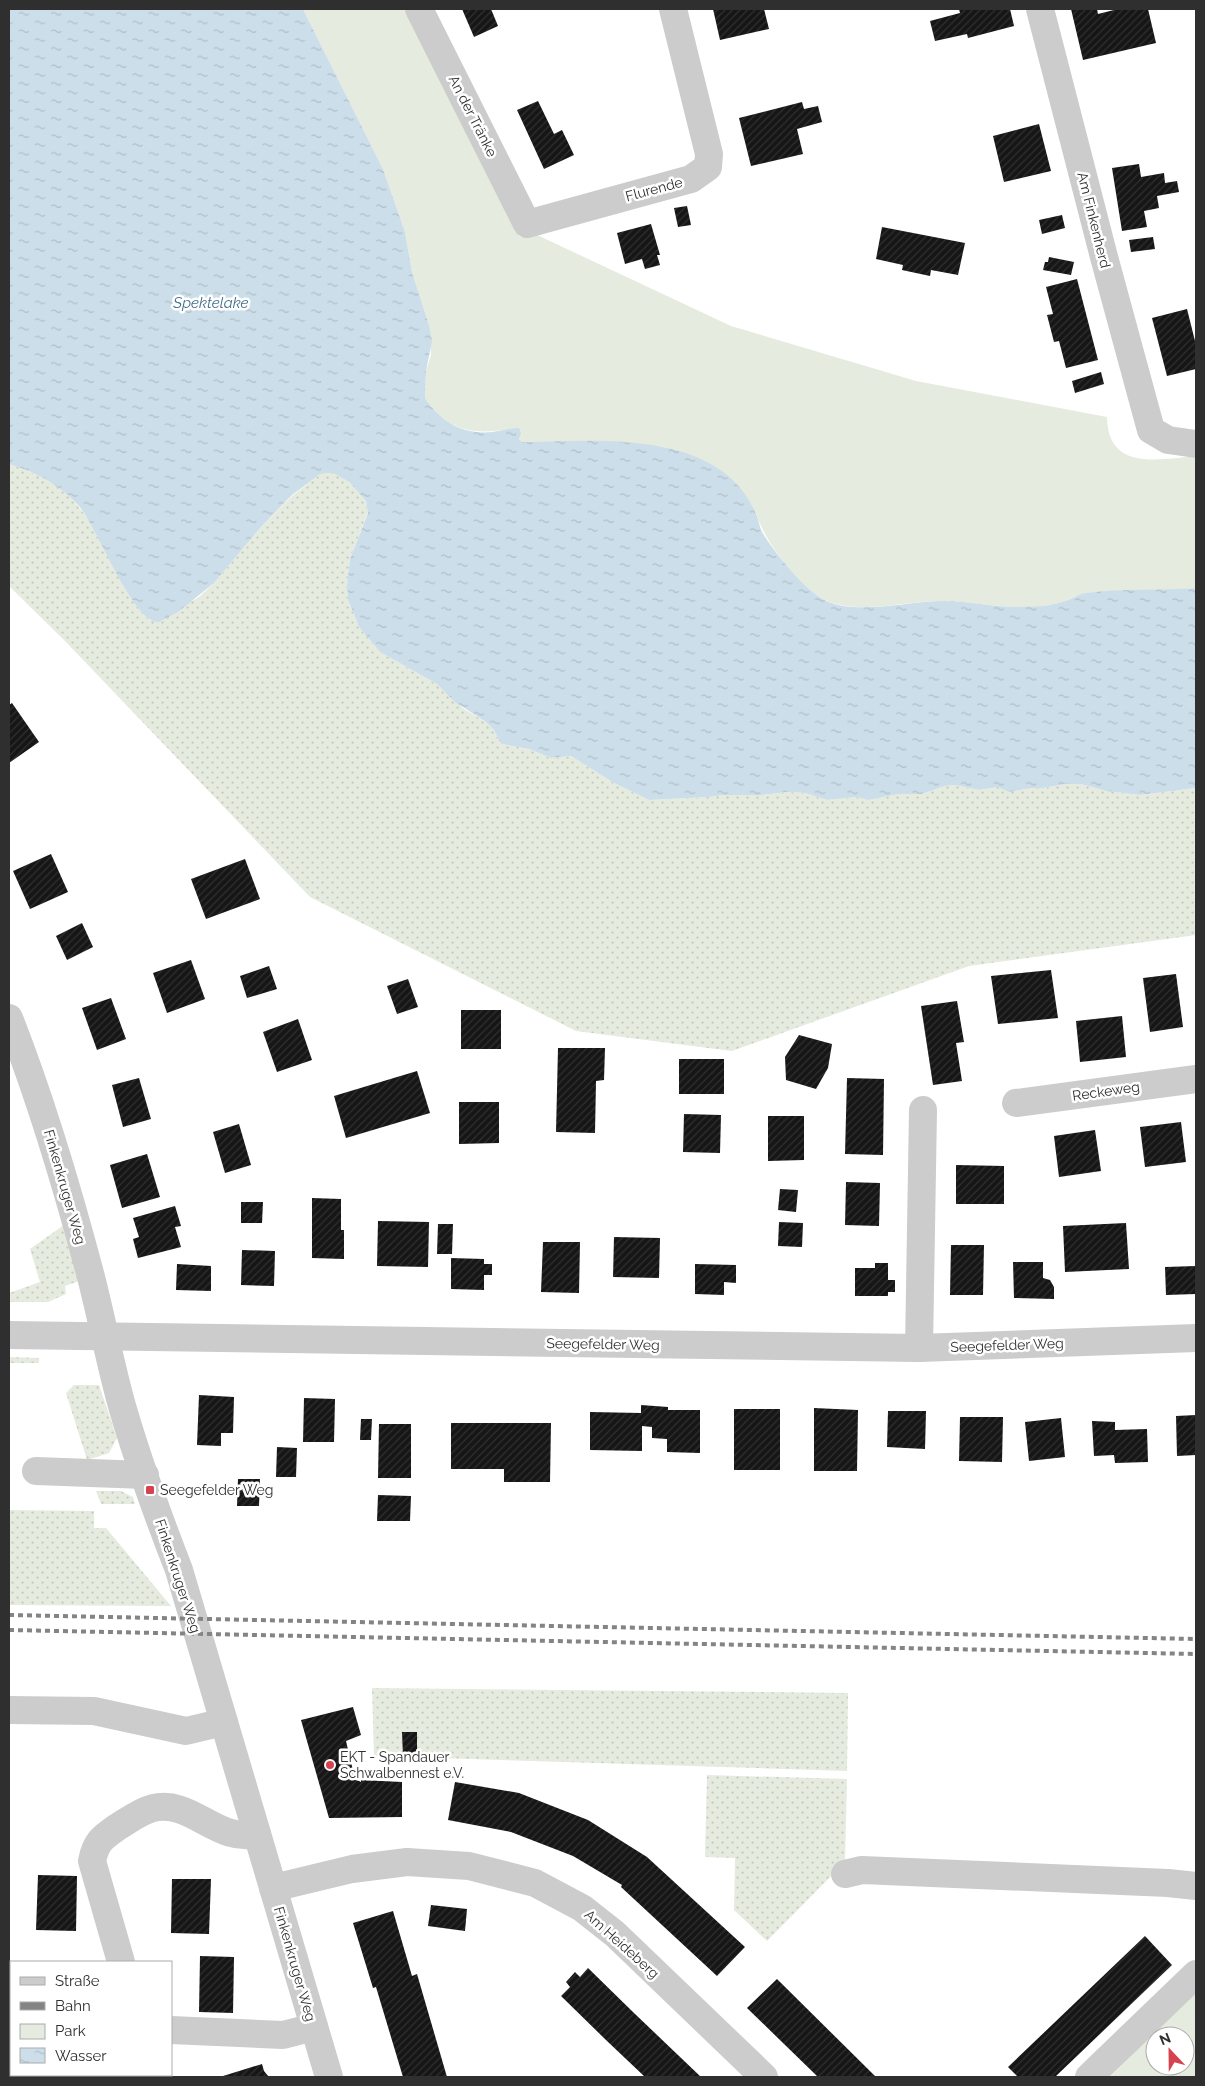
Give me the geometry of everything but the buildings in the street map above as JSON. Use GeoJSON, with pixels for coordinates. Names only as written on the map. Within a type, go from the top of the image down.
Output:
{"type":"FeatureCollection","features":[{"type":"Feature","properties":{"kind":"street","name":"An der Tränke"},"geometry":{"type":"LineString","coordinates":[[419,9],[527,224]]}},
{"type":"Feature","properties":{"kind":"street","name":"Flurende"},"geometry":{"type":"LineString","coordinates":[[527,224],[691,178],[708,167],[709,154],[673,9]]}},
{"type":"Feature","properties":{"kind":"street","name":"Am Finkenherd"},"geometry":{"type":"LineString","coordinates":[[1040,9],[1151,430],[1168,440],[1196,444]]}},
{"type":"Feature","properties":{"kind":"street","name":"Finkenkruger Weg"},"geometry":{"type":"LineString","coordinates":[[9,1018],[31,1074],[54,1149],[86,1261],[122,1405],[160,1522],[179,1570],[330,2077]]}},
{"type":"Feature","properties":{"kind":"street","name":"Reckeweg"},"geometry":{"type":"LineString","coordinates":[[1016,1103],[1196,1079]]}},
{"type":"Feature","properties":{"kind":"street"},"geometry":{"type":"LineString","coordinates":[[919,1348],[923,1110]]}},
{"type":"Feature","properties":{"kind":"street","name":"Seegefelder Weg"},"geometry":{"type":"LineString","coordinates":[[9,1335],[919,1348],[1196,1338]]}},
{"type":"Feature","properties":{"kind":"street"},"geometry":{"type":"LineString","coordinates":[[36,1471],[145,1475]]}},
{"type":"Feature","properties":{"kind":"street"},"geometry":{"type":"LineString","coordinates":[[9,1710],[94,1711],[186,1731],[224,1722]]}},
{"type":"Feature","properties":{"kind":"street"},"geometry":{"type":"LineString","coordinates":[[121,1961],[92,1861],[95,1847],[104,1837],[130,1819],[153,1808],[175,1808],[233,1835],[245,1837],[257,1834]]}},
{"type":"Feature","properties":{"kind":"street","name":"Am Heideberg"},"geometry":{"type":"LineString","coordinates":[[273,1888],[352,1869],[407,1862],[469,1866],[535,1883],[582,1908],[615,1934],[764,2077]]}},
{"type":"Feature","properties":{"kind":"street"},"geometry":{"type":"LineString","coordinates":[[845,1874],[862,1870],[1168,1883],[1196,1886]]}},
{"type":"Feature","properties":{"kind":"street"},"geometry":{"type":"LineString","coordinates":[[1089,2077],[1196,1974]]}},
{"type":"Feature","properties":{"kind":"street"},"geometry":{"type":"LineString","coordinates":[[172,2030],[282,2034],[314,2027]]}},
{"type":"Feature","properties":{"kind":"green space"},"geometry":{"type":"Polygon","coordinates":[[[303,9],[409,9],[520,237],[535,234],[731,326],[916,381],[1107,417],[1110,435],[1116,447],[1126,454],[1138,458],[1167,459],[1196,456],[1196,588],[1076,596],[1061,603],[1027,607],[940,601],[870,607],[843,605],[830,602],[819,596],[796,577],[767,537],[756,513],[664,447],[598,441],[522,442],[519,439],[516,428],[476,431],[454,425],[444,419],[425,398],[426,371],[431,355],[429,325],[412,272],[405,232],[383,169],[303,9]]]}},
{"type":"Feature","properties":{"kind":"green space"},"geometry":{"type":"Polygon","coordinates":[[[9,464],[48,481],[75,502],[95,530],[129,595],[150,620],[198,598],[214,583],[261,527],[292,496],[322,473],[333,473],[349,482],[366,501],[368,512],[350,559],[347,585],[348,600],[359,627],[380,652],[437,684],[464,709],[486,722],[494,730],[501,744],[529,749],[551,758],[571,756],[614,783],[649,800],[788,792],[805,793],[827,800],[856,797],[869,800],[899,794],[922,794],[945,786],[955,785],[979,790],[998,787],[1015,791],[1066,784],[1081,784],[1106,791],[1140,795],[1196,788],[1196,935],[969,966],[732,1051],[576,1031],[310,897],[65,641],[9,586],[9,464]]]}},
{"type":"Feature","properties":{"kind":"green space"},"geometry":{"type":"Polygon","coordinates":[[[64,1225],[79,1281],[65,1286],[66,1294],[48,1302],[9,1302],[9,1293],[40,1282],[30,1249],[64,1225]]]}},
{"type":"Feature","properties":{"kind":"green space"},"geometry":{"type":"Polygon","coordinates":[[[9,1357],[39,1358],[39,1363],[9,1363],[9,1357]]]}},
{"type":"Feature","properties":{"kind":"green space"},"geometry":{"type":"Polygon","coordinates":[[[74,1385],[99,1385],[117,1438],[109,1453],[87,1460],[66,1393],[74,1385]]]}},
{"type":"Feature","properties":{"kind":"green space"},"geometry":{"type":"Polygon","coordinates":[[[96,1491],[121,1491],[133,1497],[135,1504],[101,1504],[96,1491]]]}},
{"type":"Feature","properties":{"kind":"green space"},"geometry":{"type":"Polygon","coordinates":[[[9,1510],[94,1511],[94,1528],[106,1528],[171,1606],[9,1605],[9,1510]]]}},
{"type":"Feature","properties":{"kind":"green space"},"geometry":{"type":"Polygon","coordinates":[[[372,1688],[848,1693],[847,1771],[374,1756],[372,1688]]]}},
{"type":"Feature","properties":{"kind":"green space"},"geometry":{"type":"Polygon","coordinates":[[[707,1775],[847,1779],[845,1862],[767,1941],[734,1910],[735,1858],[705,1857],[707,1775]]]}},
{"type":"Feature","properties":{"kind":"green space"},"geometry":{"type":"Polygon","coordinates":[[[1196,1990],[1196,2077],[1110,2077],[1145,2042],[1145,2076],[1195,2076],[1195,2026],[1160,2026],[1196,1990]]]}},
{"type":"Feature","properties":{"kind":"water","name":"Spektelake"},"geometry":{"type":"Polygon","coordinates":[[[9,9],[303,9],[383,169],[405,232],[412,272],[429,325],[432,341],[426,371],[425,398],[438,414],[462,429],[492,432],[519,428],[521,433],[519,439],[522,442],[586,441],[654,445],[686,453],[715,466],[739,486],[756,514],[762,532],[775,551],[801,581],[820,597],[841,605],[868,607],[947,601],[1032,607],[1056,604],[1087,593],[1196,588],[1196,788],[1140,795],[1106,791],[1081,784],[1066,784],[1009,792],[998,787],[979,790],[955,785],[945,786],[922,794],[899,794],[869,800],[856,797],[827,800],[805,793],[788,792],[649,800],[614,783],[571,756],[551,758],[529,749],[501,744],[494,730],[486,722],[455,702],[437,684],[380,652],[359,627],[348,600],[347,585],[350,559],[368,513],[366,501],[349,482],[333,473],[322,473],[292,495],[261,527],[214,583],[178,612],[159,622],[149,619],[138,608],[127,592],[86,516],[78,505],[46,480],[29,471],[9,464],[9,9]]]}},
{"type":"Feature","properties":{"kind":"railway"},"geometry":{"type":"LineString","coordinates":[[9,1615],[1196,1639]]}},
{"type":"Feature","properties":{"kind":"railway"},"geometry":{"type":"LineString","coordinates":[[9,1630],[1196,1654]]}},
{"type":"Feature","properties":{"kind":"place","name":"Seegefelder Weg"},"geometry":{"type":"Point","coordinates":[150,1490]}},
{"type":"Feature","properties":{"kind":"place","name":"EKT - Spandauer Schwalbennest e.V."},"geometry":{"type":"Point","coordinates":[330,1765]}}]}
